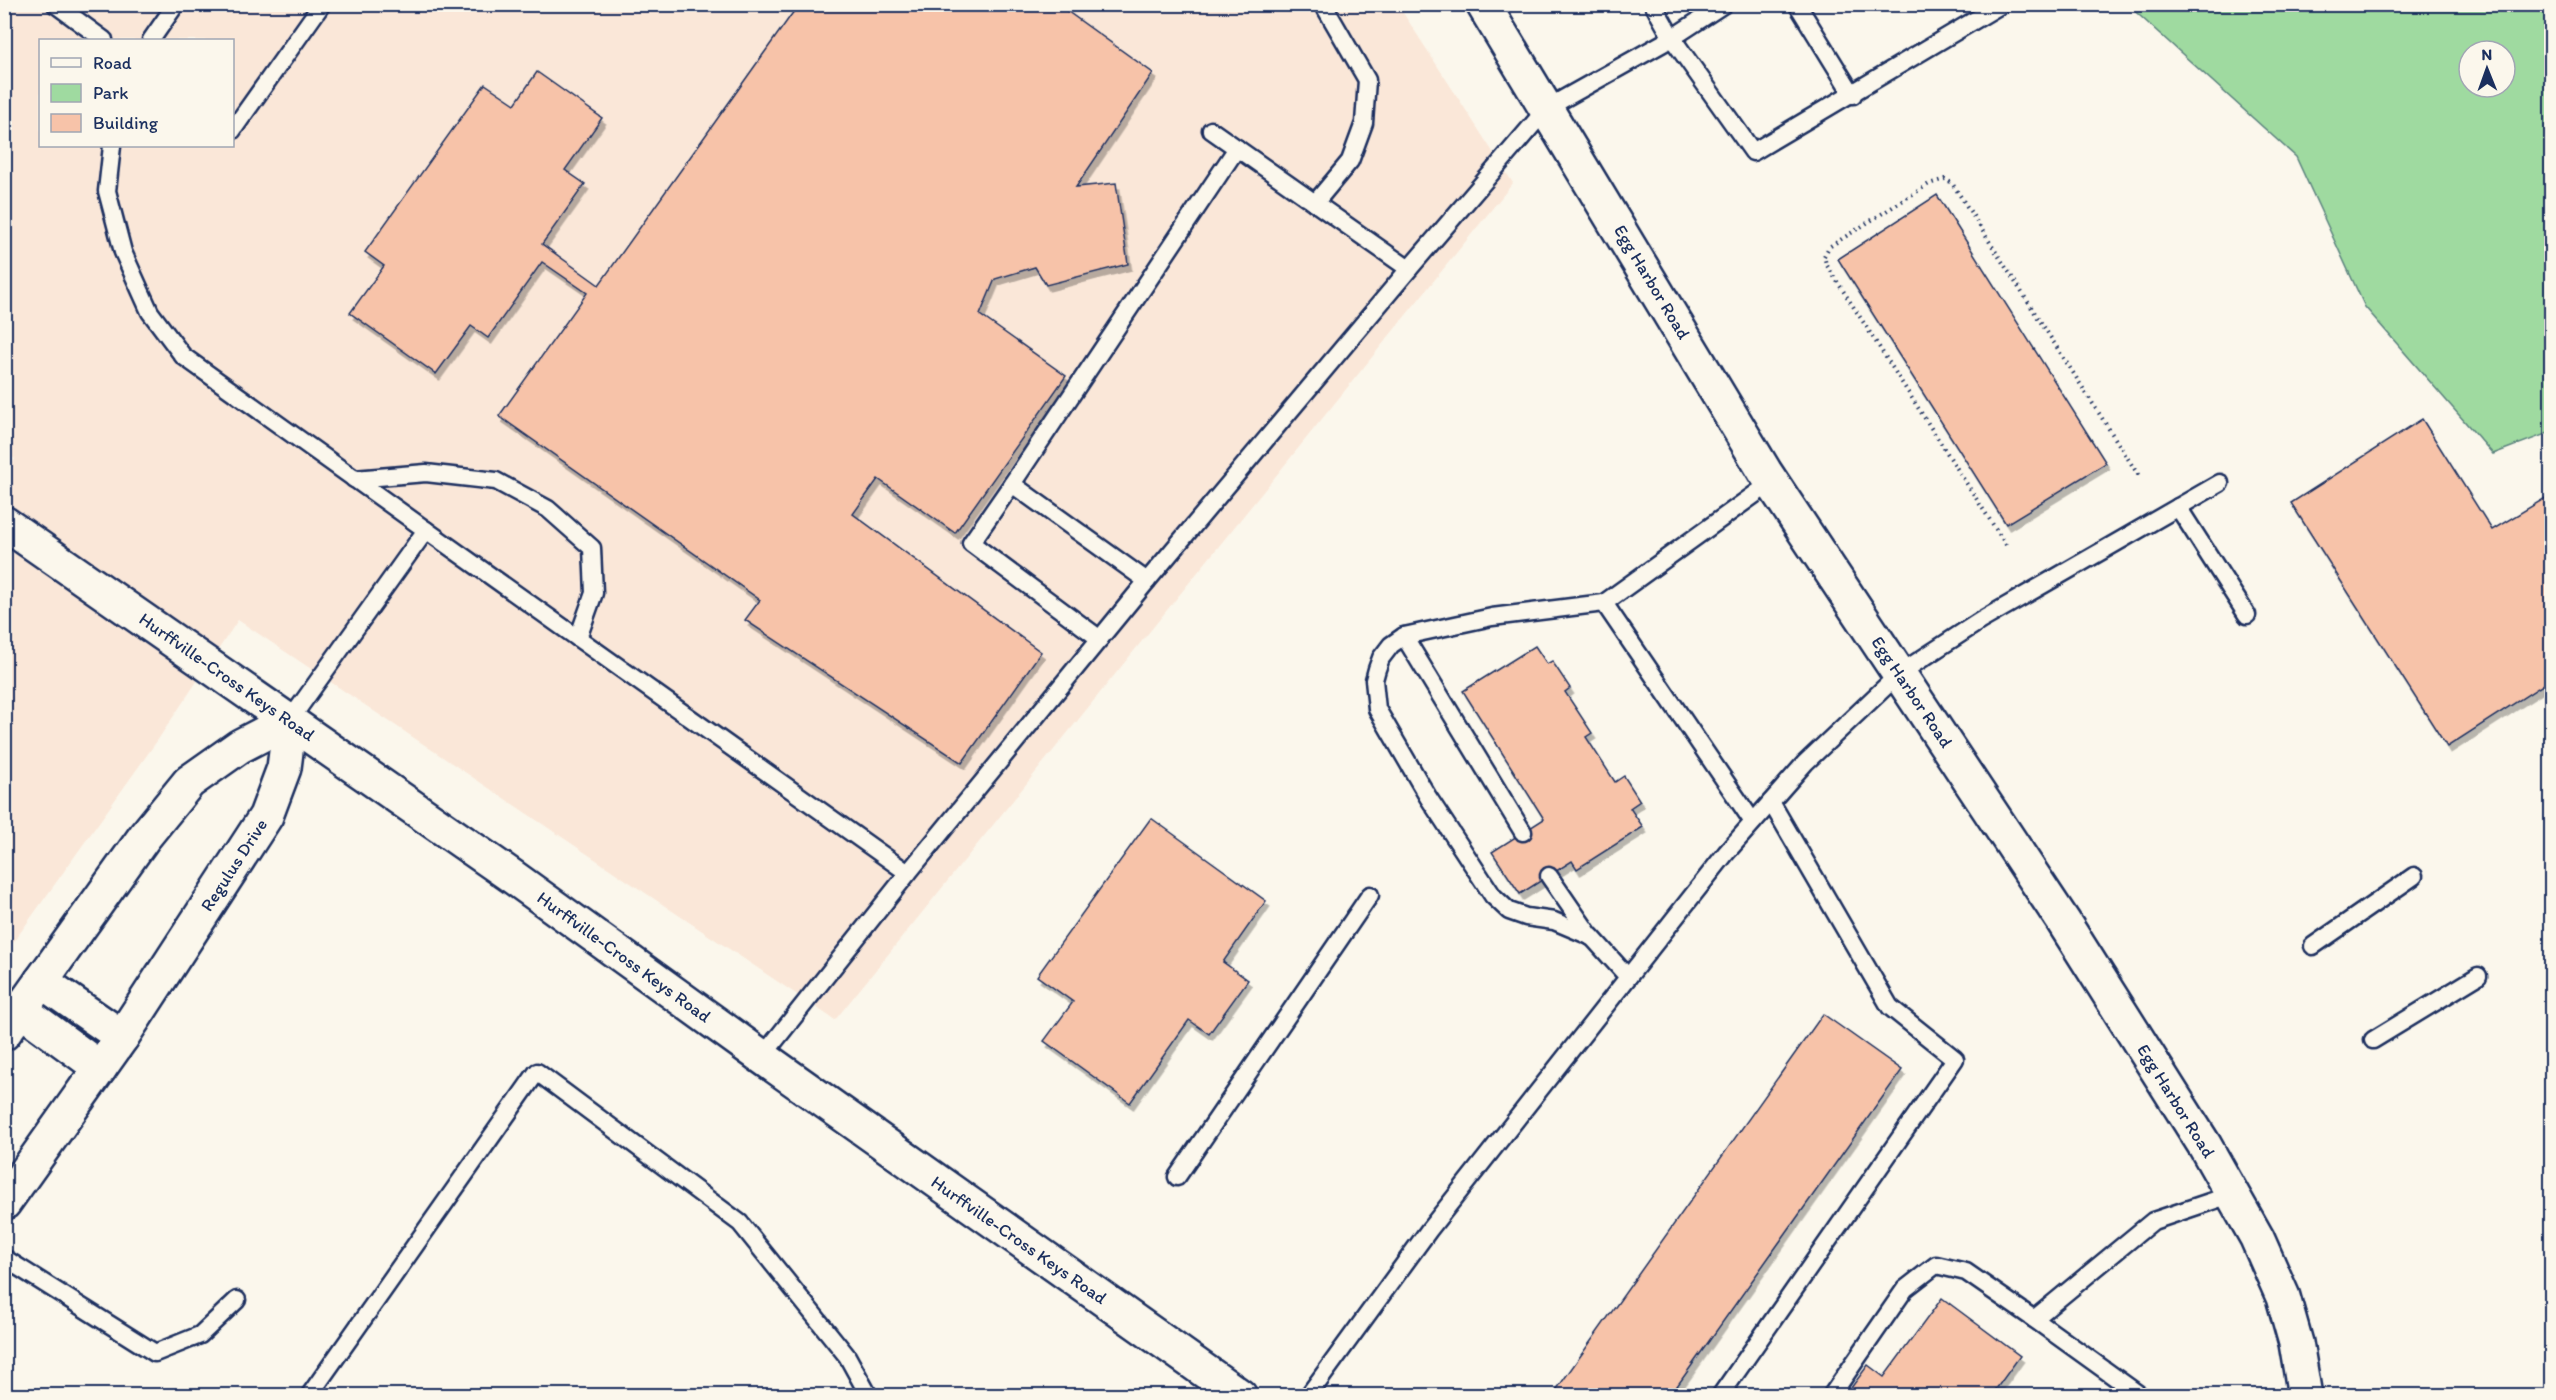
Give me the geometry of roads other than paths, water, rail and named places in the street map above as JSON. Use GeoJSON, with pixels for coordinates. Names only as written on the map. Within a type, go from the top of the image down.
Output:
{"type":"FeatureCollection","features":[{"type":"Feature","properties":{"kind":"main road","name":"Egg Harbor Road"},"geometry":{"type":"LineString","coordinates":[[1483,4],[1548,108],[1772,482],[2063,921],[2199,1136],[2256,1238],[2283,1297],[2296,1343],[2305,1395]]}},
{"type":"Feature","properties":{"kind":"main road","name":"Hurffville-Cross Keys Road"},"geometry":{"type":"LineString","coordinates":[[4,524],[290,720],[513,877],[762,1057],[1240,1395]]}},
{"type":"Feature","properties":{"kind":"main road"},"geometry":{"type":"LineString","coordinates":[[100,1068],[13,1022],[145,836],[189,782],[240,746],[290,720]]}},
{"type":"Feature","properties":{"kind":"main road","name":"Regulus Drive"},"geometry":{"type":"LineString","coordinates":[[4,1203],[122,1037],[267,816],[284,768],[290,720]]}},
{"type":"Feature","properties":{"kind":"main road"},"geometry":{"type":"LineString","coordinates":[[41,981],[122,1037]]}},
{"type":"Feature","properties":{"kind":"lane"},"geometry":{"type":"LineString","coordinates":[[55,4],[103,39]]}},
{"type":"Feature","properties":{"kind":"lane"},"geometry":{"type":"LineString","coordinates":[[152,39],[176,4]]}},
{"type":"Feature","properties":{"kind":"lane"},"geometry":{"type":"LineString","coordinates":[[234,128],[322,4]]}},
{"type":"Feature","properties":{"kind":"lane"},"geometry":{"type":"LineString","coordinates":[[1315,203],[1350,161],[1364,123],[1368,80],[1323,4]]}},
{"type":"Feature","properties":{"kind":"lane"},"geometry":{"type":"LineString","coordinates":[[1653,4],[1672,38],[1753,152],[2002,4]]}},
{"type":"Feature","properties":{"kind":"lane"},"geometry":{"type":"LineString","coordinates":[[762,1057],[908,873],[1147,581],[1409,269],[1548,108],[1672,38],[1724,4]]}},
{"type":"Feature","properties":{"kind":"lane"},"geometry":{"type":"LineString","coordinates":[[1797,4],[1853,94]]}},
{"type":"Feature","properties":{"kind":"lane"},"geometry":{"type":"LineString","coordinates":[[1211,130],[1409,269]]}},
{"type":"Feature","properties":{"kind":"lane"},"geometry":{"type":"LineString","coordinates":[[112,147],[108,191],[123,252],[150,312],[183,356],[908,873]]}},
{"type":"Feature","properties":{"kind":"lane"},"geometry":{"type":"LineString","coordinates":[[1100,639],[971,543],[1237,148]]}},
{"type":"Feature","properties":{"kind":"lane"},"geometry":{"type":"LineString","coordinates":[[354,479],[426,473],[496,481],[548,509],[592,548],[594,593],[578,638]]}},
{"type":"Feature","properties":{"kind":"lane"},"geometry":{"type":"LineString","coordinates":[[1592,937],[1554,921],[1526,917],[1509,910],[1492,896],[1428,797],[1377,709],[1374,680],[1381,657],[1391,645],[1404,636],[1492,617],[1604,603],[1772,482]]}},
{"type":"Feature","properties":{"kind":"lane"},"geometry":{"type":"LineString","coordinates":[[1308,1395],[1429,1230],[1726,853],[1805,763],[1900,673],[1980,621],[2220,483]]}},
{"type":"Feature","properties":{"kind":"lane"},"geometry":{"type":"LineString","coordinates":[[1012,484],[1147,581]]}},
{"type":"Feature","properties":{"kind":"lane"},"geometry":{"type":"LineString","coordinates":[[2178,507],[2247,615]]}},
{"type":"Feature","properties":{"kind":"lane"},"geometry":{"type":"LineString","coordinates":[[290,720],[426,530]]}},
{"type":"Feature","properties":{"kind":"lane"},"geometry":{"type":"LineString","coordinates":[[1604,603],[1753,822]]}},
{"type":"Feature","properties":{"kind":"lane"},"geometry":{"type":"LineString","coordinates":[[1404,636],[1523,832]]}},
{"type":"Feature","properties":{"kind":"lane"},"geometry":{"type":"LineString","coordinates":[[1720,1395],[1955,1059],[1890,1007],[1771,802]]}},
{"type":"Feature","properties":{"kind":"lane"},"geometry":{"type":"LineString","coordinates":[[1549,876],[1592,937],[1628,978]]}},
{"type":"Feature","properties":{"kind":"lane"},"geometry":{"type":"LineString","coordinates":[[2313,946],[2414,876]]}},
{"type":"Feature","properties":{"kind":"lane"},"geometry":{"type":"LineString","coordinates":[[1177,1177],[1370,895]]}},
{"type":"Feature","properties":{"kind":"lane"},"geometry":{"type":"LineString","coordinates":[[2373,1040],[2478,976]]}},
{"type":"Feature","properties":{"kind":"lane"},"geometry":{"type":"LineString","coordinates":[[309,1395],[537,1072],[740,1223],[848,1356],[869,1395]]}},
{"type":"Feature","properties":{"kind":"lane"},"geometry":{"type":"LineString","coordinates":[[2034,1319],[2153,1221],[2233,1194]]}},
{"type":"Feature","properties":{"kind":"lane"},"geometry":{"type":"LineString","coordinates":[[4,1258],[155,1353],[200,1335],[237,1300]]}},
{"type":"Feature","properties":{"kind":"lane"},"geometry":{"type":"LineString","coordinates":[[1831,1395],[1905,1289],[1936,1265],[1966,1272],[2141,1395]]}}]}
